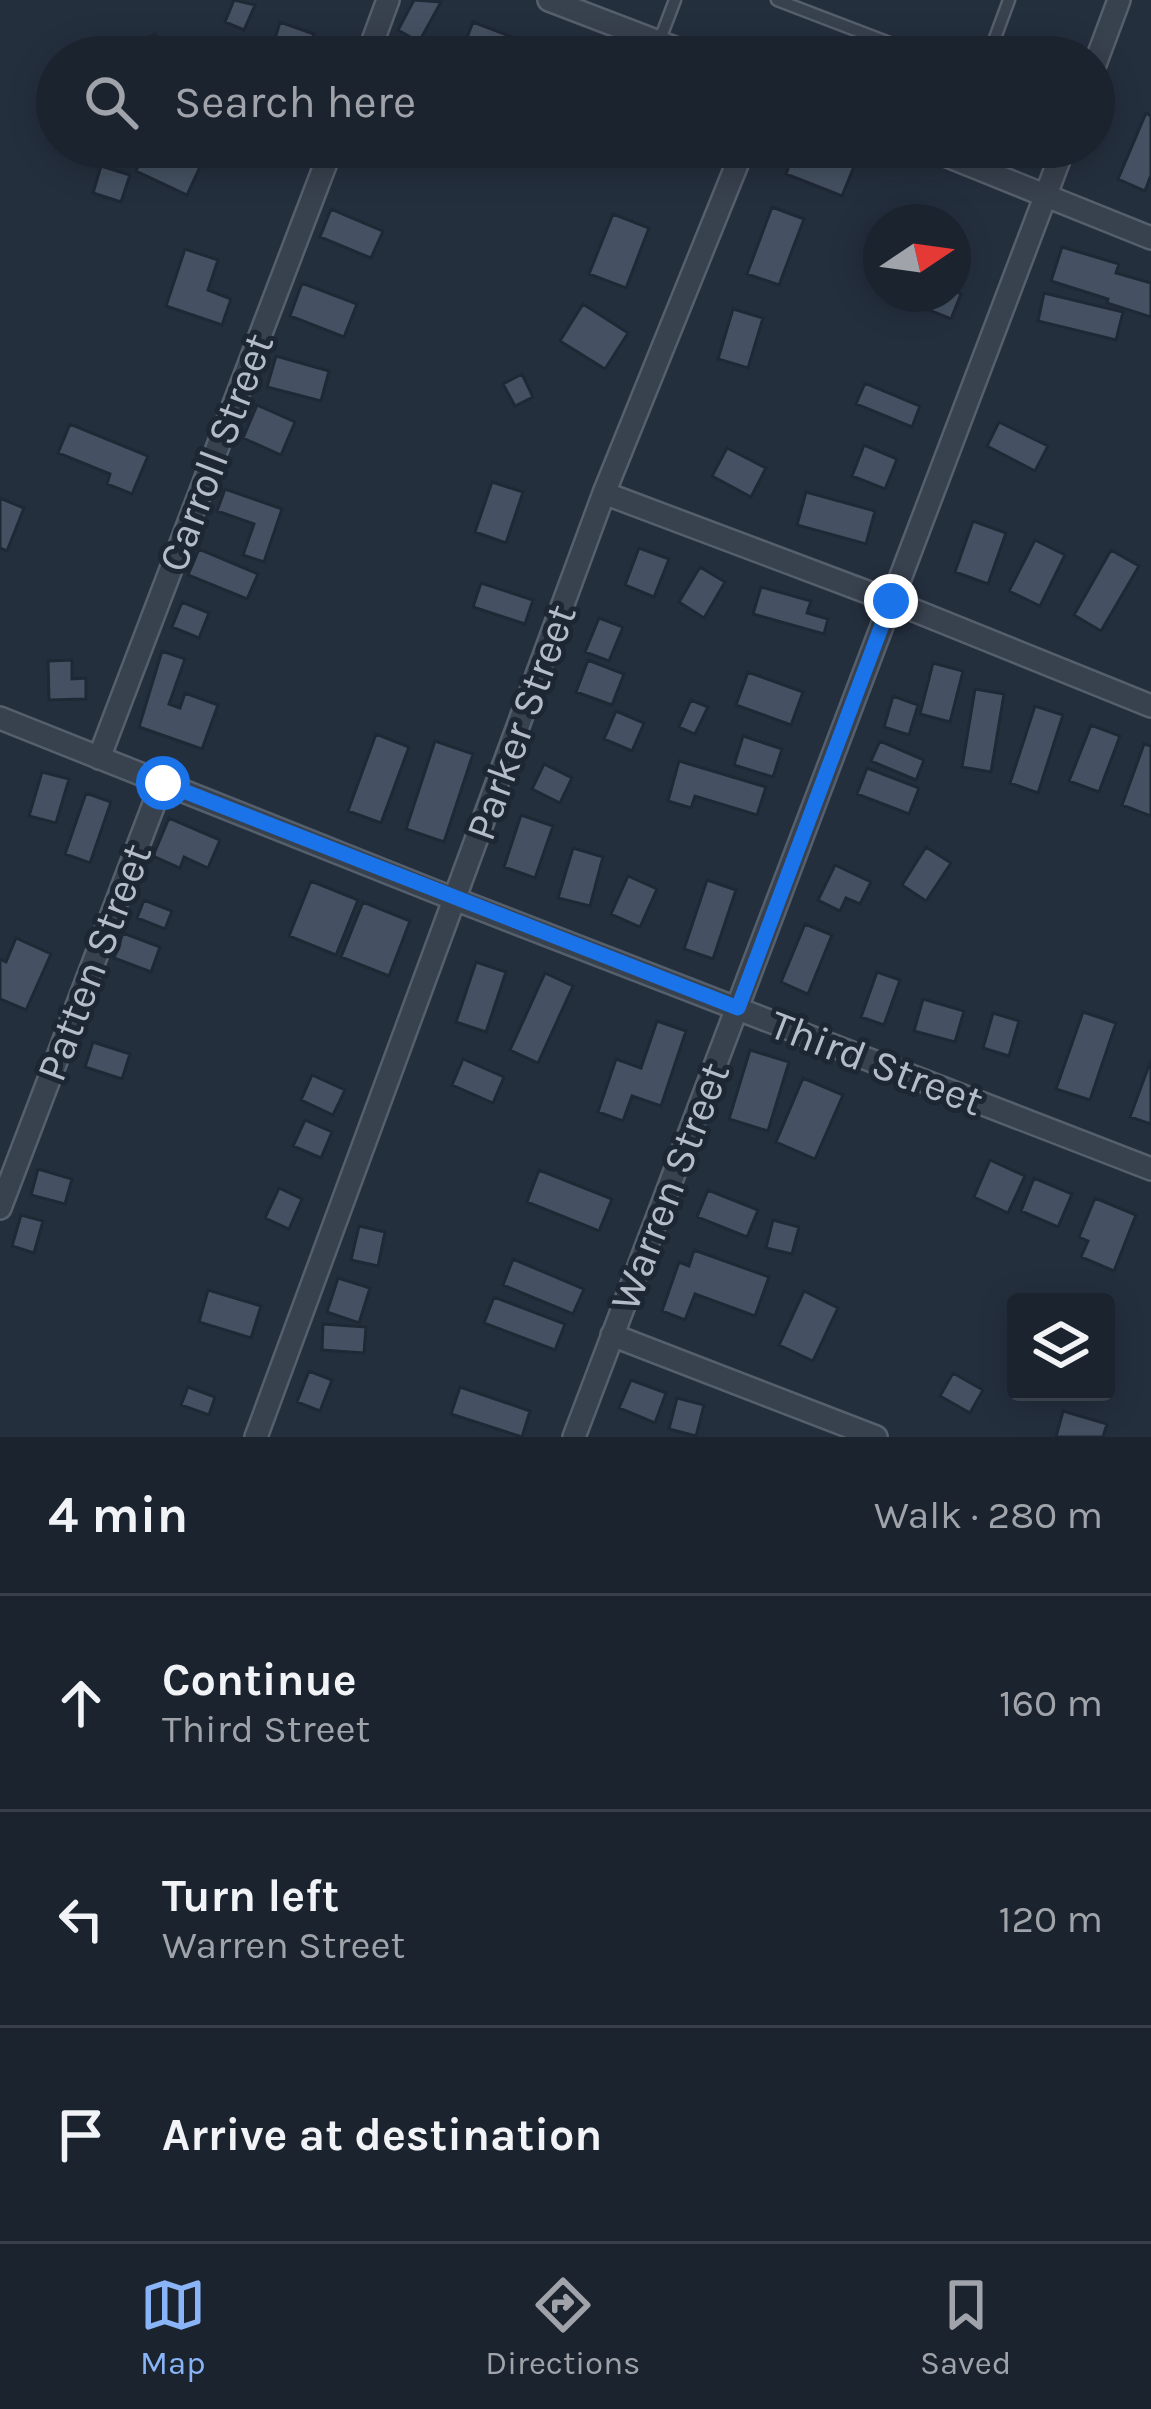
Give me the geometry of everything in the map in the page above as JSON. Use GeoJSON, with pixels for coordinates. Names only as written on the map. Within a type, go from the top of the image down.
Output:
{"type":"FeatureCollection","features":[{"type":"Feature","properties":{"kind":"street"},"geometry":{"type":"LineString","coordinates":[[375,36],[388,0]]}},
{"type":"Feature","properties":{"kind":"street"},"geometry":{"type":"LineString","coordinates":[[549,0],[643,36]]}},
{"type":"Feature","properties":{"kind":"street"},"geometry":{"type":"LineString","coordinates":[[1106,36],[1119,0]]}},
{"type":"Feature","properties":{"kind":"street","name":"Carroll Street"},"geometry":{"type":"LineString","coordinates":[[99,758],[324,168]]}},
{"type":"Feature","properties":{"kind":"street","name":"Parker Street"},"geometry":{"type":"LineString","coordinates":[[256,1437],[604,493],[736,168]]}},
{"type":"Feature","properties":{"kind":"street"},"geometry":{"type":"LineString","coordinates":[[986,168],[1151,238]]}},
{"type":"Feature","properties":{"kind":"street","name":"Warren Street"},"geometry":{"type":"LineString","coordinates":[[574,1437],[1056,168]]}},
{"type":"Feature","properties":{"kind":"street"},"geometry":{"type":"LineString","coordinates":[[604,493],[1151,706]]}},
{"type":"Feature","properties":{"kind":"street","name":"Third Street"},"geometry":{"type":"LineString","coordinates":[[0,718],[1151,1169]]}},
{"type":"Feature","properties":{"kind":"street","name":"Patten Street"},"geometry":{"type":"LineString","coordinates":[[0,1208],[163,783]]}},
{"type":"Feature","properties":{"kind":"street"},"geometry":{"type":"LineString","coordinates":[[612,1335],[876,1437]]}},
{"type":"Feature","properties":{"kind":"lane"},"geometry":{"type":"LineString","coordinates":[[661,36],[675,0]]}},
{"type":"Feature","properties":{"kind":"lane"},"geometry":{"type":"LineString","coordinates":[[777,0],[871,36]]}},
{"type":"Feature","properties":{"kind":"lane"},"geometry":{"type":"LineString","coordinates":[[996,36],[1010,0]]}},
{"type":"Feature","properties":{"kind":"building"},"geometry":{"type":"Polygon","coordinates":[[[234,0],[255,5],[244,30],[225,22],[234,0]]]}},
{"type":"Feature","properties":{"kind":"building"},"geometry":{"type":"Polygon","coordinates":[[[414,0],[441,2],[422,36],[398,30],[414,0]]]}},
{"type":"Feature","properties":{"kind":"building"},"geometry":{"type":"Polygon","coordinates":[[[280,22],[314,34],[313,36],[276,36],[280,22]]]}},
{"type":"Feature","properties":{"kind":"building"},"geometry":{"type":"Polygon","coordinates":[[[473,22],[510,36],[468,36],[473,22]]]}},
{"type":"Feature","properties":{"kind":"building"},"geometry":{"type":"Polygon","coordinates":[[[1146,113],[1151,116],[1151,175],[1145,191],[1118,179],[1146,113]]]}},
{"type":"Feature","properties":{"kind":"building"},"geometry":{"type":"Polygon","coordinates":[[[100,168],[130,175],[121,202],[93,193],[100,168]]]}},
{"type":"Feature","properties":{"kind":"building"},"geometry":{"type":"Polygon","coordinates":[[[137,168],[200,168],[187,195],[137,168]]]}},
{"type":"Feature","properties":{"kind":"building"},"geometry":{"type":"Polygon","coordinates":[[[788,168],[853,168],[842,196],[786,174],[788,168]]]}},
{"type":"Feature","properties":{"kind":"building"},"geometry":{"type":"Polygon","coordinates":[[[772,207],[804,219],[779,285],[747,274],[772,207]]]}},
{"type":"Feature","properties":{"kind":"building"},"geometry":{"type":"Polygon","coordinates":[[[331,209],[383,231],[371,258],[320,237],[331,209]]]}},
{"type":"Feature","properties":{"kind":"building"},"geometry":{"type":"Polygon","coordinates":[[[613,214],[649,228],[626,288],[589,274],[613,214]]]}},
{"type":"Feature","properties":{"kind":"building"},"geometry":{"type":"Polygon","coordinates":[[[1062,247],[1119,264],[1116,273],[1151,283],[1151,317],[1051,281],[1062,247]]]}},
{"type":"Feature","properties":{"kind":"building"},"geometry":{"type":"Polygon","coordinates":[[[185,249],[218,260],[208,290],[231,299],[222,325],[166,306],[185,249]]]}},
{"type":"Feature","properties":{"kind":"building"},"geometry":{"type":"Polygon","coordinates":[[[302,283],[357,304],[344,337],[290,316],[302,283]]]}},
{"type":"Feature","properties":{"kind":"building"},"geometry":{"type":"Polygon","coordinates":[[[1044,293],[1123,312],[1116,340],[1038,321],[1044,293]]]}},
{"type":"Feature","properties":{"kind":"building"},"geometry":{"type":"Polygon","coordinates":[[[583,304],[628,333],[605,369],[560,341],[583,304]]]}},
{"type":"Feature","properties":{"kind":"building"},"geometry":{"type":"Polygon","coordinates":[[[733,309],[763,318],[748,368],[718,359],[733,309]]]}},
{"type":"Feature","properties":{"kind":"building"},"geometry":{"type":"Polygon","coordinates":[[[276,356],[329,371],[321,401],[267,387],[276,356]]]}},
{"type":"Feature","properties":{"kind":"building"},"geometry":{"type":"Polygon","coordinates":[[[522,374],[533,397],[515,406],[503,384],[522,374]]]}},
{"type":"Feature","properties":{"kind":"building"},"geometry":{"type":"Polygon","coordinates":[[[865,383],[920,406],[912,427],[856,404],[865,383]]]}},
{"type":"Feature","properties":{"kind":"building"},"geometry":{"type":"Polygon","coordinates":[[[257,405],[295,422],[281,455],[243,438],[257,405]]]}},
{"type":"Feature","properties":{"kind":"building"},"geometry":{"type":"Polygon","coordinates":[[[999,422],[1048,446],[1035,471],[987,446],[999,422]]]}},
{"type":"Feature","properties":{"kind":"building"},"geometry":{"type":"Polygon","coordinates":[[[70,424],[148,456],[132,494],[107,484],[110,474],[58,453],[70,424]]]}},
{"type":"Feature","properties":{"kind":"building"},"geometry":{"type":"Polygon","coordinates":[[[864,445],[897,459],[885,489],[852,476],[864,445]]]}},
{"type":"Feature","properties":{"kind":"building"},"geometry":{"type":"Polygon","coordinates":[[[727,448],[766,468],[751,497],[712,476],[727,448]]]}},
{"type":"Feature","properties":{"kind":"building"},"geometry":{"type":"Polygon","coordinates":[[[492,482],[523,492],[506,543],[475,532],[492,482]]]}},
{"type":"Feature","properties":{"kind":"building"},"geometry":{"type":"Polygon","coordinates":[[[225,489],[282,509],[264,562],[243,555],[254,524],[217,511],[225,489]]]}},
{"type":"Feature","properties":{"kind":"building"},"geometry":{"type":"Polygon","coordinates":[[[806,492],[875,511],[866,544],[797,525],[806,492]]]}},
{"type":"Feature","properties":{"kind":"building"},"geometry":{"type":"Polygon","coordinates":[[[0,498],[24,508],[7,551],[0,548],[0,498]]]}},
{"type":"Feature","properties":{"kind":"building"},"geometry":{"type":"Polygon","coordinates":[[[973,521],[1006,533],[988,584],[955,572],[973,521]]]}},
{"type":"Feature","properties":{"kind":"building"},"geometry":{"type":"Polygon","coordinates":[[[1035,540],[1065,555],[1040,606],[1009,591],[1035,540]]]}},
{"type":"Feature","properties":{"kind":"building"},"geometry":{"type":"Polygon","coordinates":[[[639,548],[669,559],[654,597],[625,585],[639,548]]]}},
{"type":"Feature","properties":{"kind":"building"},"geometry":{"type":"Polygon","coordinates":[[[199,549],[258,574],[247,599],[188,575],[199,549]]]}},
{"type":"Feature","properties":{"kind":"building"},"geometry":{"type":"Polygon","coordinates":[[[1111,550],[1139,566],[1101,631],[1074,615],[1111,550]]]}},
{"type":"Feature","properties":{"kind":"building"},"geometry":{"type":"Polygon","coordinates":[[[700,567],[725,582],[704,618],[679,602],[700,567]]]}},
{"type":"Feature","properties":{"kind":"building"},"geometry":{"type":"Polygon","coordinates":[[[481,583],[533,600],[525,624],[473,607],[481,583]]]}},
{"type":"Feature","properties":{"kind":"building"},"geometry":{"type":"Polygon","coordinates":[[[761,587],[811,601],[807,613],[828,619],[824,634],[753,614],[761,587]]]}},
{"type":"Feature","properties":{"kind":"building"},"geometry":{"type":"Polygon","coordinates":[[[182,602],[209,613],[199,638],[172,627],[182,602]]]}},
{"type":"Feature","properties":{"kind":"building"},"geometry":{"type":"Polygon","coordinates":[[[599,618],[623,627],[609,661],[585,652],[599,618]]]}},
{"type":"Feature","properties":{"kind":"building"},"geometry":{"type":"Polygon","coordinates":[[[162,651],[185,659],[169,704],[180,708],[185,693],[218,705],[202,749],[139,727],[162,651]]]}},
{"type":"Feature","properties":{"kind":"building"},"geometry":{"type":"Polygon","coordinates":[[[72,660],[72,679],[86,678],[86,699],[49,700],[48,661],[72,660]]]}},
{"type":"Feature","properties":{"kind":"building"},"geometry":{"type":"Polygon","coordinates":[[[588,660],[624,674],[612,705],[576,692],[588,660]]]}},
{"type":"Feature","properties":{"kind":"building"},"geometry":{"type":"Polygon","coordinates":[[[933,663],[963,671],[950,722],[920,714],[933,663]]]}},
{"type":"Feature","properties":{"kind":"building"},"geometry":{"type":"Polygon","coordinates":[[[748,672],[803,692],[791,725],[736,705],[748,672]]]}},
{"type":"Feature","properties":{"kind":"building"},"geometry":{"type":"Polygon","coordinates":[[[975,689],[1004,694],[991,772],[962,767],[975,689]]]}},
{"type":"Feature","properties":{"kind":"building"},"geometry":{"type":"Polygon","coordinates":[[[893,696],[918,705],[909,735],[884,727],[893,696]]]}},
{"type":"Feature","properties":{"kind":"building"},"geometry":{"type":"Polygon","coordinates":[[[691,700],[708,707],[695,734],[679,727],[691,700]]]}},
{"type":"Feature","properties":{"kind":"building"},"geometry":{"type":"Polygon","coordinates":[[[1035,706],[1063,715],[1038,793],[1010,783],[1035,706]]]}},
{"type":"Feature","properties":{"kind":"building"},"geometry":{"type":"Polygon","coordinates":[[[616,711],[644,723],[632,751],[604,739],[616,711]]]}},
{"type":"Feature","properties":{"kind":"building"},"geometry":{"type":"Polygon","coordinates":[[[1091,725],[1120,736],[1099,792],[1069,781],[1091,725]]]}},
{"type":"Feature","properties":{"kind":"building"},"geometry":{"type":"Polygon","coordinates":[[[376,734],[409,747],[381,823],[348,811],[376,734]]]}},
{"type":"Feature","properties":{"kind":"building"},"geometry":{"type":"Polygon","coordinates":[[[743,736],[782,749],[773,777],[734,765],[743,736]]]}},
{"type":"Feature","properties":{"kind":"building"},"geometry":{"type":"Polygon","coordinates":[[[435,741],[473,754],[444,842],[406,829],[435,741]]]}},
{"type":"Feature","properties":{"kind":"building"},"geometry":{"type":"Polygon","coordinates":[[[880,741],[924,760],[916,780],[871,761],[880,741]]]}},
{"type":"Feature","properties":{"kind":"building"},"geometry":{"type":"Polygon","coordinates":[[[1144,744],[1151,746],[1151,816],[1122,805],[1144,744]]]}},
{"type":"Feature","properties":{"kind":"building"},"geometry":{"type":"Polygon","coordinates":[[[679,761],[766,787],[757,815],[695,796],[691,808],[668,801],[679,761]]]}},
{"type":"Feature","properties":{"kind":"building"},"geometry":{"type":"Polygon","coordinates":[[[544,764],[572,778],[560,803],[532,789],[544,764]]]}},
{"type":"Feature","properties":{"kind":"building"},"geometry":{"type":"Polygon","coordinates":[[[867,768],[919,788],[909,814],[857,794],[867,768]]]}},
{"type":"Feature","properties":{"kind":"building"},"geometry":{"type":"Polygon","coordinates":[[[42,772],[69,779],[56,823],[29,816],[42,772]]]}},
{"type":"Feature","properties":{"kind":"building"},"geometry":{"type":"Polygon","coordinates":[[[86,793],[111,802],[90,863],[65,854],[86,793]]]}},
{"type":"Feature","properties":{"kind":"building"},"geometry":{"type":"Polygon","coordinates":[[[521,815],[553,826],[535,878],[504,867],[521,815]]]}},
{"type":"Feature","properties":{"kind":"building"},"geometry":{"type":"Polygon","coordinates":[[[169,818],[220,840],[208,868],[184,857],[180,868],[153,856],[169,818]]]}},
{"type":"Feature","properties":{"kind":"building"},"geometry":{"type":"Polygon","coordinates":[[[926,847],[951,863],[926,901],[902,885],[926,847]]]}},
{"type":"Feature","properties":{"kind":"building"},"geometry":{"type":"Polygon","coordinates":[[[573,848],[603,857],[590,906],[558,898],[573,848]]]}},
{"type":"Feature","properties":{"kind":"building"},"geometry":{"type":"Polygon","coordinates":[[[835,865],[871,882],[860,904],[846,898],[840,911],[818,900],[835,865]]]}},
{"type":"Feature","properties":{"kind":"building"},"geometry":{"type":"Polygon","coordinates":[[[628,876],[657,889],[640,927],[611,914],[628,876]]]}},
{"type":"Feature","properties":{"kind":"building"},"geometry":{"type":"Polygon","coordinates":[[[707,880],[736,890],[713,959],[684,949],[707,880]]]}},
{"type":"Feature","properties":{"kind":"building"},"geometry":{"type":"Polygon","coordinates":[[[311,881],[358,900],[336,955],[289,936],[311,881]]]}},
{"type":"Feature","properties":{"kind":"building"},"geometry":{"type":"Polygon","coordinates":[[[144,900],[172,911],[165,929],[137,918],[144,900]]]}},
{"type":"Feature","properties":{"kind":"building"},"geometry":{"type":"Polygon","coordinates":[[[363,902],[410,921],[389,976],[341,957],[363,902]]]}},
{"type":"Feature","properties":{"kind":"building"},"geometry":{"type":"Polygon","coordinates":[[[805,924],[832,935],[808,994],[781,982],[805,924]]]}},
{"type":"Feature","properties":{"kind":"building"},"geometry":{"type":"Polygon","coordinates":[[[123,933],[160,947],[151,972],[114,958],[123,933]]]}},
{"type":"Feature","properties":{"kind":"building"},"geometry":{"type":"Polygon","coordinates":[[[16,938],[51,954],[26,1010],[0,999],[0,959],[6,962],[16,938]]]}},
{"type":"Feature","properties":{"kind":"building"},"geometry":{"type":"Polygon","coordinates":[[[476,962],[506,972],[486,1032],[456,1022],[476,962]]]}},
{"type":"Feature","properties":{"kind":"building"},"geometry":{"type":"Polygon","coordinates":[[[877,972],[900,980],[884,1025],[861,1017],[877,972]]]}},
{"type":"Feature","properties":{"kind":"building"},"geometry":{"type":"Polygon","coordinates":[[[545,973],[573,986],[538,1063],[510,1050],[545,973]]]}},
{"type":"Feature","properties":{"kind":"building"},"geometry":{"type":"Polygon","coordinates":[[[923,999],[964,1011],[955,1042],[914,1031],[923,999]]]}},
{"type":"Feature","properties":{"kind":"building"},"geometry":{"type":"Polygon","coordinates":[[[1083,1012],[1116,1023],[1090,1100],[1056,1089],[1083,1012]]]}},
{"type":"Feature","properties":{"kind":"building"},"geometry":{"type":"Polygon","coordinates":[[[993,1013],[1019,1021],[1009,1056],[983,1048],[993,1013]]]}},
{"type":"Feature","properties":{"kind":"building"},"geometry":{"type":"Polygon","coordinates":[[[657,1021],[686,1031],[661,1106],[632,1096],[623,1121],[598,1112],[616,1059],[641,1068],[657,1021]]]}},
{"type":"Feature","properties":{"kind":"building"},"geometry":{"type":"Polygon","coordinates":[[[93,1042],[130,1054],[122,1079],[85,1067],[93,1042]]]}},
{"type":"Feature","properties":{"kind":"building"},"geometry":{"type":"Polygon","coordinates":[[[750,1050],[789,1062],[768,1131],[729,1119],[750,1050]]]}},
{"type":"Feature","properties":{"kind":"building"},"geometry":{"type":"Polygon","coordinates":[[[463,1059],[504,1077],[493,1103],[452,1085],[463,1059]]]}},
{"type":"Feature","properties":{"kind":"building"},"geometry":{"type":"Polygon","coordinates":[[[1151,1060],[1151,1124],[1130,1117],[1151,1060]]]}},
{"type":"Feature","properties":{"kind":"building"},"geometry":{"type":"Polygon","coordinates":[[[312,1075],[345,1090],[333,1115],[301,1100],[312,1075]]]}},
{"type":"Feature","properties":{"kind":"building"},"geometry":{"type":"Polygon","coordinates":[[[803,1078],[843,1095],[815,1159],[776,1142],[803,1078]]]}},
{"type":"Feature","properties":{"kind":"building"},"geometry":{"type":"Polygon","coordinates":[[[305,1120],[332,1132],[321,1158],[293,1146],[305,1120]]]}},
{"type":"Feature","properties":{"kind":"building"},"geometry":{"type":"Polygon","coordinates":[[[990,1160],[1025,1176],[1008,1213],[974,1197],[990,1160]]]}},
{"type":"Feature","properties":{"kind":"building"},"geometry":{"type":"Polygon","coordinates":[[[38,1169],[72,1179],[65,1204],[31,1195],[38,1169]]]}},
{"type":"Feature","properties":{"kind":"building"},"geometry":{"type":"Polygon","coordinates":[[[539,1170],[612,1199],[599,1231],[527,1202],[539,1170]]]}},
{"type":"Feature","properties":{"kind":"building"},"geometry":{"type":"Polygon","coordinates":[[[1034,1178],[1072,1194],[1058,1227],[1021,1211],[1034,1178]]]}},
{"type":"Feature","properties":{"kind":"building"},"geometry":{"type":"Polygon","coordinates":[[[279,1188],[302,1199],[289,1229],[265,1218],[279,1188]]]}},
{"type":"Feature","properties":{"kind":"building"},"geometry":{"type":"Polygon","coordinates":[[[708,1190],[758,1210],[747,1237],[697,1217],[708,1190]]]}},
{"type":"Feature","properties":{"kind":"building"},"geometry":{"type":"Polygon","coordinates":[[[1095,1198],[1136,1215],[1114,1271],[1081,1257],[1088,1241],[1079,1237],[1095,1198]]]}},
{"type":"Feature","properties":{"kind":"building"},"geometry":{"type":"Polygon","coordinates":[[[21,1215],[43,1221],[34,1253],[12,1246],[21,1215]]]}},
{"type":"Feature","properties":{"kind":"building"},"geometry":{"type":"Polygon","coordinates":[[[773,1220],[799,1227],[792,1254],[766,1248],[773,1220]]]}},
{"type":"Feature","properties":{"kind":"building"},"geometry":{"type":"Polygon","coordinates":[[[359,1226],[385,1232],[378,1266],[351,1260],[359,1226]]]}},
{"type":"Feature","properties":{"kind":"building"},"geometry":{"type":"Polygon","coordinates":[[[694,1250],[769,1277],[755,1316],[695,1294],[685,1320],[662,1311],[679,1262],[689,1266],[694,1250]]]}},
{"type":"Feature","properties":{"kind":"building"},"geometry":{"type":"Polygon","coordinates":[[[513,1259],[584,1289],[573,1314],[503,1285],[513,1259]]]}},
{"type":"Feature","properties":{"kind":"building"},"geometry":{"type":"Polygon","coordinates":[[[338,1278],[370,1288],[359,1323],[327,1312],[338,1278]]]}},
{"type":"Feature","properties":{"kind":"building"},"geometry":{"type":"Polygon","coordinates":[[[208,1290],[261,1306],[251,1338],[199,1322],[208,1290]]]}},
{"type":"Feature","properties":{"kind":"building"},"geometry":{"type":"Polygon","coordinates":[[[804,1291],[838,1308],[813,1361],[779,1345],[804,1291]]]}},
{"type":"Feature","properties":{"kind":"building"},"geometry":{"type":"Polygon","coordinates":[[[494,1297],[565,1324],[555,1350],[484,1323],[494,1297]]]}},
{"type":"Feature","properties":{"kind":"building"},"geometry":{"type":"Polygon","coordinates":[[[323,1324],[366,1327],[364,1353],[322,1350],[323,1324]]]}},
{"type":"Feature","properties":{"kind":"building"},"geometry":{"type":"Polygon","coordinates":[[[309,1371],[332,1380],[320,1411],[297,1402],[309,1371]]]}},
{"type":"Feature","properties":{"kind":"building"},"geometry":{"type":"Polygon","coordinates":[[[953,1373],[983,1390],[970,1413],[940,1396],[953,1373]]]}},
{"type":"Feature","properties":{"kind":"building"},"geometry":{"type":"Polygon","coordinates":[[[631,1380],[666,1393],[655,1423],[619,1408],[631,1380]]]}},
{"type":"Feature","properties":{"kind":"building"},"geometry":{"type":"Polygon","coordinates":[[[188,1387],[215,1397],[209,1415],[181,1405],[188,1387]]]}},
{"type":"Feature","properties":{"kind":"building"},"geometry":{"type":"Polygon","coordinates":[[[460,1387],[530,1411],[522,1437],[451,1414],[460,1387]]]}},
{"type":"Feature","properties":{"kind":"building"},"geometry":{"type":"Polygon","coordinates":[[[677,1398],[704,1405],[696,1436],[669,1429],[677,1398]]]}},
{"type":"Feature","properties":{"kind":"building"},"geometry":{"type":"Polygon","coordinates":[[[1063,1411],[1107,1424],[1103,1437],[1056,1437],[1063,1411]]]}},
{"type":"Feature","properties":{"kind":"route"},"geometry":{"type":"LineString","coordinates":[[163,783],[738,1008],[891,601]]}}]}
